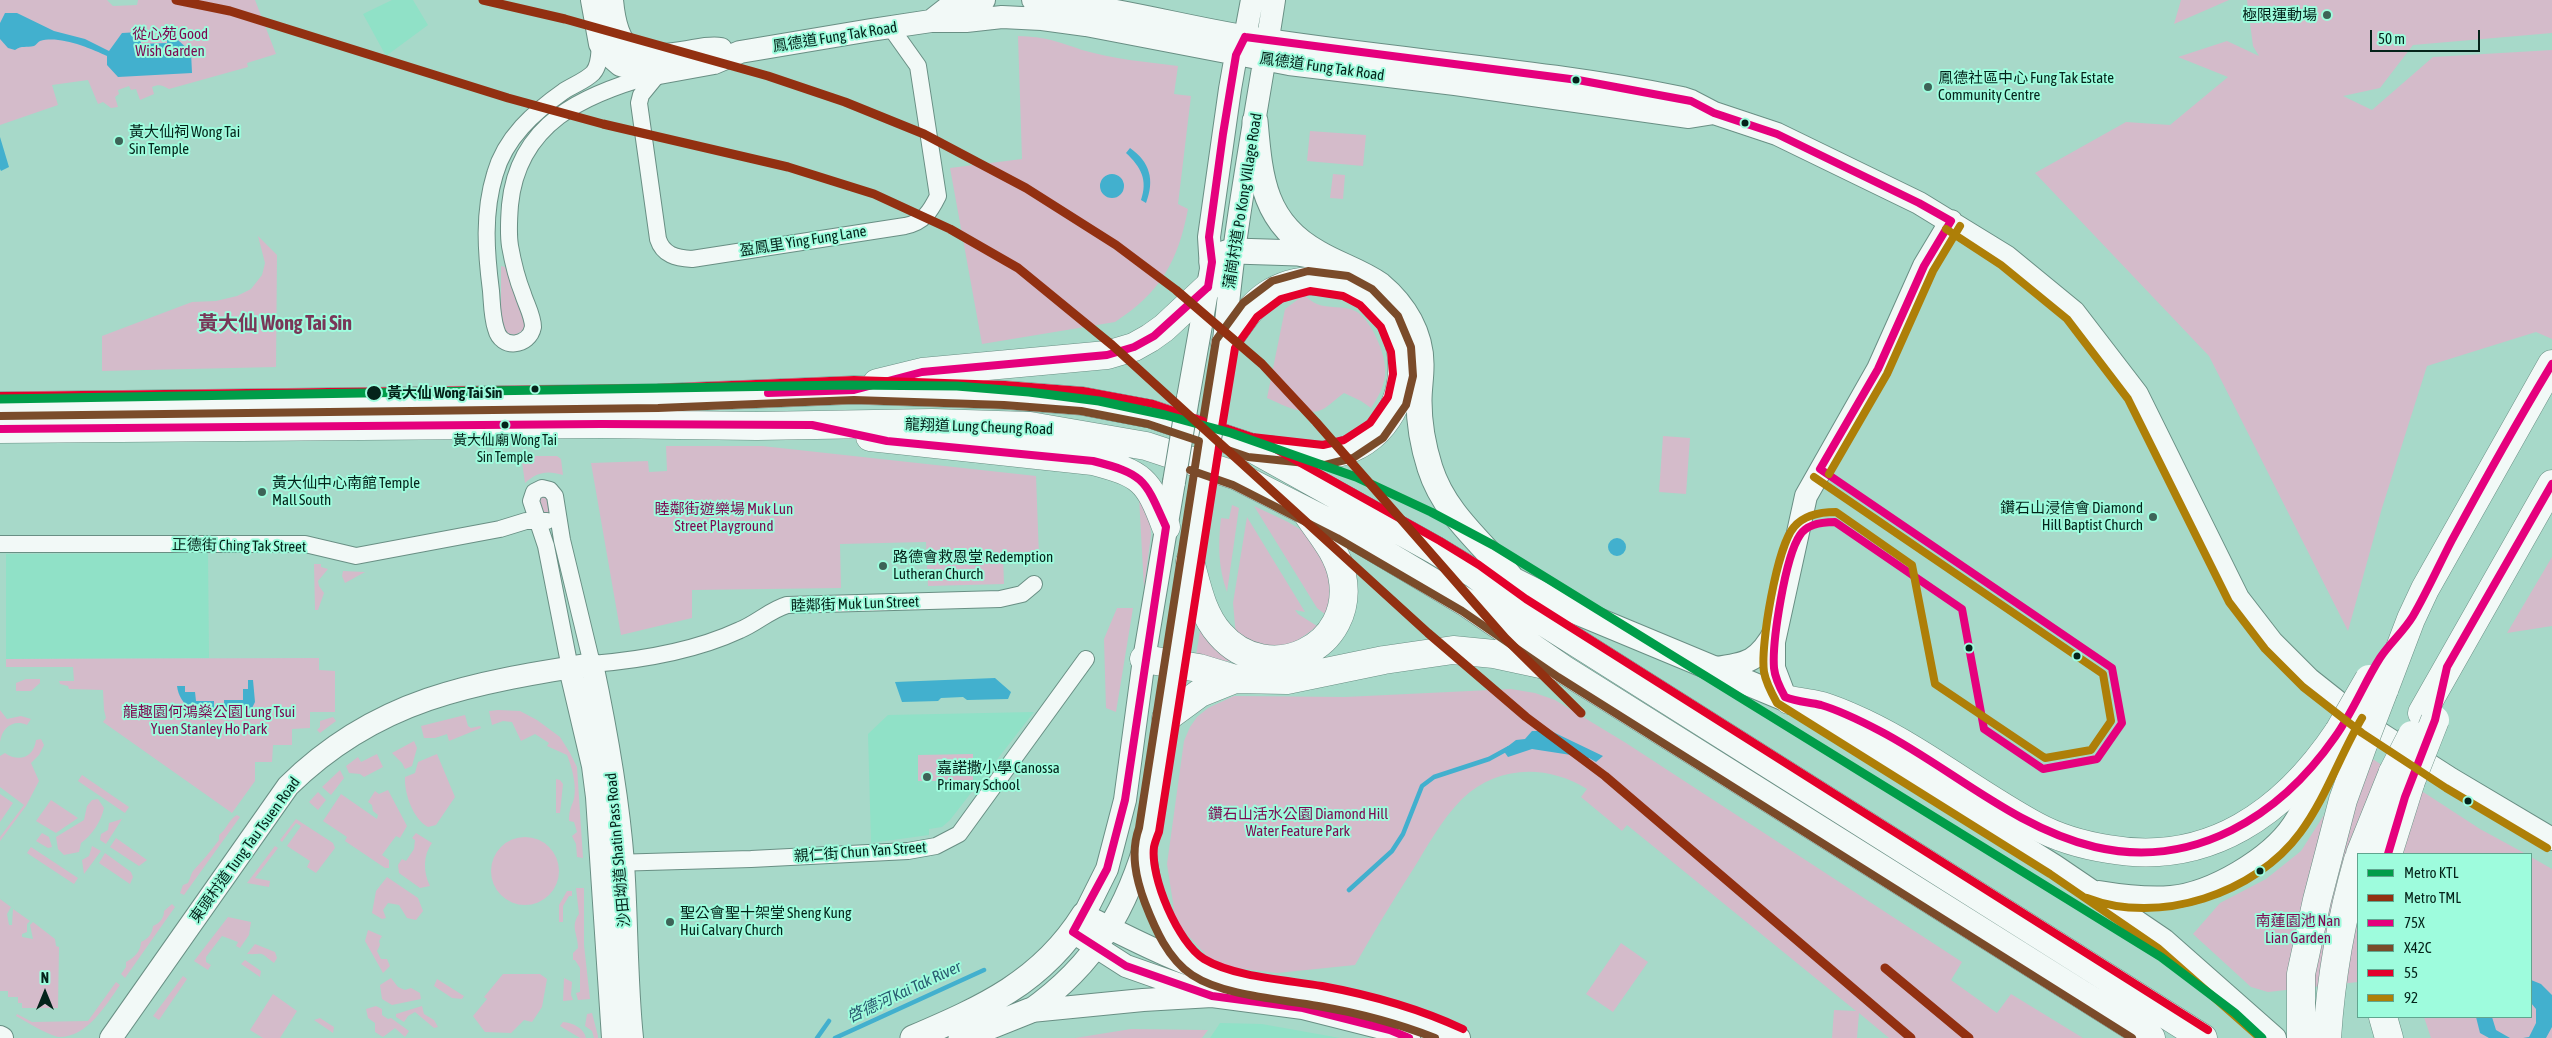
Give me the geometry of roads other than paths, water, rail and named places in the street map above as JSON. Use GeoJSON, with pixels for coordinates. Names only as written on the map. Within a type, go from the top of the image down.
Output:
{"type":"FeatureCollection","features":[{"type":"Feature","properties":{"kind":"highway"},"geometry":{"type":"LineString","coordinates":[[854,390],[922,372],[1042,362],[1116,352],[1134,347],[1164,328],[1210,274]]}},
{"type":"Feature","properties":{"kind":"highway"},"geometry":{"type":"LineString","coordinates":[[1225,344],[1250,310],[1266,296],[1287,286],[1321,281],[1357,291],[1375,304],[1390,321],[1401,350],[1403,375],[1397,400],[1386,420],[1360,444],[1324,455],[1250,447]]}},
{"type":"Feature","properties":{"kind":"highway"},"geometry":{"type":"LineString","coordinates":[[2288,1038],[2337,818],[2377,684],[2381,657],[2411,619],[2522,415],[2552,364]]}},
{"type":"Feature","properties":{"kind":"highway","name":"龍翔道 Lung Cheung Road"},"geometry":{"type":"LineString","coordinates":[[0,406],[658,398],[854,390],[1005,395],[1082,401],[1151,414],[1250,447],[1361,507],[1474,573],[1520,607],[2203,1038]]}},
{"type":"Feature","properties":{"kind":"highway","name":"龍翔道 Lung Cheung Road"},"geometry":{"type":"LineString","coordinates":[[0,429],[601,424],[980,424],[1030,426],[1074,432],[1146,446],[1237,476],[1342,529],[1467,603],[1562,669],[2152,1038]]}},
{"type":"Feature","properties":{"kind":"highway"},"geometry":{"type":"LineString","coordinates":[[812,425],[887,441],[1093,461],[1109,465],[1162,485],[1166,527]]}},
{"type":"Feature","properties":{"kind":"highway"},"geometry":{"type":"LineString","coordinates":[[2388,853],[2411,781],[2428,717],[2447,667],[2552,484]]}},
{"type":"Feature","properties":{"kind":"highway"},"geometry":{"type":"LineString","coordinates":[[1190,561],[1205,610],[1215,628],[1231,645],[1250,655],[1266,659],[1288,658],[1302,654],[1318,645],[1331,631],[1339,615],[1344,594],[1336,554],[1306,512]]}},
{"type":"Feature","properties":{"kind":"highway"},"geometry":{"type":"LineString","coordinates":[[1144,659],[1214,671],[1235,679],[1287,680],[1384,660],[1453,650],[1494,654],[1562,669]]}},
{"type":"Feature","properties":{"kind":"highway"},"geometry":{"type":"LineString","coordinates":[[1166,718],[1200,693],[1235,679]]}},
{"type":"Feature","properties":{"kind":"highway"},"geometry":{"type":"LineString","coordinates":[[1787,699],[1822,706],[1837,712],[1926,755],[2022,817],[2056,835],[2120,851],[2179,850],[2206,844],[2228,835],[2282,799],[2308,772],[2377,684]]}},
{"type":"Feature","properties":{"kind":"highway"},"geometry":{"type":"LineString","coordinates":[[2360,853],[2385,790],[2428,717]]}},
{"type":"Feature","properties":{"kind":"highway"},"geometry":{"type":"LineString","coordinates":[[2327,1038],[2337,948],[2345,906],[2357,864]]}},
{"type":"Feature","properties":{"kind":"highway"},"geometry":{"type":"LineString","coordinates":[[2301,974],[2301,1038]]}},
{"type":"Feature","properties":{"kind":"highway"},"geometry":{"type":"LineString","coordinates":[[2384,1018],[2389,1038]]}},
{"type":"Feature","properties":{"kind":"main road"},"geometry":{"type":"LineString","coordinates":[[592,0],[600,44],[612,59],[632,70],[662,64]]}},
{"type":"Feature","properties":{"kind":"main road"},"geometry":{"type":"LineString","coordinates":[[612,0],[615,28],[628,46],[638,52],[651,56],[662,64]]}},
{"type":"Feature","properties":{"kind":"main road","name":"鳳德道 Fung Tak Road"},"geometry":{"type":"LineString","coordinates":[[1033,0],[1088,6],[1241,46]]}},
{"type":"Feature","properties":{"kind":"main road","name":"蒲崗村道 Po Kong Village Road"},"geometry":{"type":"LineString","coordinates":[[1162,485],[1188,398],[1210,274],[1209,238],[1241,46],[1252,0]]}},
{"type":"Feature","properties":{"kind":"main road","name":"蒲崗村道 Po Kong Village Road"},"geometry":{"type":"LineString","coordinates":[[1029,1011],[1073,975],[1096,949],[1124,905],[1144,849],[1200,491],[1216,407],[1225,344],[1225,321],[1234,251],[1274,0]]}},
{"type":"Feature","properties":{"kind":"main road","name":"鳳德道 Fung Tak Road"},"geometry":{"type":"LineString","coordinates":[[662,64],[714,63],[740,52],[931,21],[966,21],[990,6],[1042,18],[1266,50],[1578,80],[1682,98],[1714,113],[1777,134],[1919,203],[1951,221],[2007,257],[2074,312],[2137,394],[2238,598],[2272,642],[2309,679],[2353,714],[2393,742],[2552,839]]}},
{"type":"Feature","properties":{"kind":"main road"},"geometry":{"type":"LineString","coordinates":[[1255,121],[1262,185],[1270,206],[1282,223],[1299,241],[1380,285],[1390,293],[1406,314],[1419,346],[1420,426],[1433,475],[1452,511],[1513,580]]}},
{"type":"Feature","properties":{"kind":"main road"},"geometry":{"type":"LineString","coordinates":[[1787,699],[1774,668],[1776,628],[1806,496],[1878,369],[1924,266],[1951,221]]}},
{"type":"Feature","properties":{"kind":"main road"},"geometry":{"type":"LineString","coordinates":[[1210,274],[1226,253],[1234,251],[1298,252],[1331,260]]}},
{"type":"Feature","properties":{"kind":"main road"},"geometry":{"type":"LineString","coordinates":[[913,1038],[977,1010],[1004,995],[1042,966],[1078,924],[1107,869],[1125,800],[1144,659],[1166,527]]}},
{"type":"Feature","properties":{"kind":"main road"},"geometry":{"type":"LineString","coordinates":[[1474,573],[1513,580],[1574,611],[1787,699],[2093,890],[2164,940],[2275,1038]]}},
{"type":"Feature","properties":{"kind":"main road"},"geometry":{"type":"LineString","coordinates":[[1715,668],[1751,661],[1766,646],[1776,628]]}},
{"type":"Feature","properties":{"kind":"main road","name":"沙田坳道 Shatin Pass Road"},"geometry":{"type":"LineString","coordinates":[[581,666],[593,766],[613,863],[632,1038]]}},
{"type":"Feature","properties":{"kind":"main road","name":"東頭村道 Tung Tau Tsuen Road"},"geometry":{"type":"LineString","coordinates":[[111,1038],[288,786],[310,764],[351,734],[380,718],[432,697],[581,666]]}},
{"type":"Feature","properties":{"kind":"main road"},"geometry":{"type":"LineString","coordinates":[[2093,890],[2135,897],[2172,897],[2227,878],[2255,862],[2276,844],[2292,826],[2320,776],[2341,732],[2353,714]]}},
{"type":"Feature","properties":{"kind":"main road"},"geometry":{"type":"LineString","coordinates":[[1144,849],[1152,898],[1173,938],[1198,967]]}},
{"type":"Feature","properties":{"kind":"main road","name":"沙田坳道 Shatin Pass Road"},"geometry":{"type":"LineString","coordinates":[[613,863],[613,1038]]}},
{"type":"Feature","properties":{"kind":"main road"},"geometry":{"type":"LineString","coordinates":[[1078,924],[1110,928],[1130,939],[1198,967],[1252,985],[1336,999],[1422,1032],[1423,1038]]}},
{"type":"Feature","properties":{"kind":"main road"},"geometry":{"type":"LineString","coordinates":[[1078,924],[1096,949],[1126,966],[1212,996]]}},
{"type":"Feature","properties":{"kind":"main road"},"geometry":{"type":"LineString","coordinates":[[960,1038],[1029,1011],[1142,1000],[1212,996],[1303,1008],[1390,1030],[1410,1028],[1459,1038]]}},
{"type":"Feature","properties":{"kind":"street","name":"盈鳳里 Ying Fung Lane"},"geometry":{"type":"LineString","coordinates":[[662,64],[641,95],[640,109],[658,239],[661,247],[672,256],[692,259],[910,224],[923,220],[938,196],[918,66],[891,28]]}},
{"type":"Feature","properties":{"kind":"street"},"geometry":{"type":"LineString","coordinates":[[600,44],[599,60],[593,73],[545,104],[526,122],[511,139],[495,173],[486,219],[486,252],[496,330],[506,342],[522,342],[530,335],[533,327],[517,277],[510,245],[511,194],[520,161],[540,134],[564,111],[662,64]]}},
{"type":"Feature","properties":{"kind":"street"},"geometry":{"type":"LineString","coordinates":[[547,488],[555,496],[581,666],[532,501],[533,495],[539,489],[547,488]]}},
{"type":"Feature","properties":{"kind":"street"},"geometry":{"type":"LineString","coordinates":[[537,519],[554,522],[559,529]]}},
{"type":"Feature","properties":{"kind":"street","name":"正德街 Ching Tak Street"},"geometry":{"type":"LineString","coordinates":[[0,544],[305,544],[356,556],[537,519]]}},
{"type":"Feature","properties":{"kind":"street","name":"睦鄰街 Muk Lun Street"},"geometry":{"type":"LineString","coordinates":[[581,666],[622,662],[717,640],[741,630],[776,608],[787,605],[1006,598],[1022,594],[1034,584]]}},
{"type":"Feature","properties":{"kind":"street","name":"親仁街 Chun Yan Street"},"geometry":{"type":"LineString","coordinates":[[613,863],[750,859],[908,850],[936,846],[950,840],[958,834],[1086,659]]}},
{"type":"Feature","properties":{"kind":"water"},"geometry":{"type":"Polygon","coordinates":[[[5,13],[17,13],[54,31],[85,39],[109,51],[122,33],[140,32],[141,44],[167,43],[167,40],[178,40],[191,52],[192,73],[118,77],[107,65],[107,56],[65,41],[48,40],[40,41],[34,46],[17,48],[15,50],[8,48],[0,39],[0,23],[5,13]]]}},
{"type":"Feature","properties":{"kind":"water"},"geometry":{"type":"Polygon","coordinates":[[[0,137],[9,167],[1,171],[0,169],[0,137]]]}},
{"type":"Feature","properties":{"kind":"water"},"geometry":{"type":"Polygon","coordinates":[[[1130,148],[1142,159],[1149,172],[1150,187],[1146,203],[1141,200],[1144,186],[1142,174],[1136,163],[1126,153],[1130,148]]]}},
{"type":"Feature","properties":{"kind":"water"},"geometry":{"type":"Polygon","coordinates":[[[1112,174],[1117,175],[1123,181],[1123,191],[1117,197],[1112,198],[1107,197],[1101,191],[1100,186],[1101,181],[1107,175],[1112,174]]]}},
{"type":"Feature","properties":{"kind":"water"},"geometry":{"type":"Polygon","coordinates":[[[1613,538],[1621,538],[1626,543],[1624,554],[1613,556],[1608,551],[1608,543],[1613,538]]]}},
{"type":"Feature","properties":{"kind":"water"},"geometry":{"type":"Polygon","coordinates":[[[995,678],[1011,692],[1008,699],[967,700],[963,697],[941,698],[938,701],[902,702],[895,682],[995,678]]]}},
{"type":"Feature","properties":{"kind":"water"},"geometry":{"type":"Polygon","coordinates":[[[248,680],[253,680],[255,702],[252,708],[224,711],[224,700],[243,700],[243,689],[248,689],[248,680]]]}},
{"type":"Feature","properties":{"kind":"water"},"geometry":{"type":"Polygon","coordinates":[[[177,686],[185,686],[185,692],[195,692],[196,701],[214,701],[214,715],[190,710],[180,696],[177,686]]]}},
{"type":"Feature","properties":{"kind":"water"},"geometry":{"type":"Polygon","coordinates":[[[1532,731],[1551,731],[1603,756],[1596,762],[1589,758],[1578,760],[1571,755],[1532,749],[1508,757],[1503,750],[1516,740],[1525,739],[1532,731]]]}},
{"type":"Feature","properties":{"kind":"water"},"geometry":{"type":"Polygon","coordinates":[[[2532,980],[2541,984],[2552,995],[2552,1027],[2546,1038],[2523,1038],[2529,1037],[2536,1023],[2536,1009],[2532,1004],[2532,980]]]}},
{"type":"Feature","properties":{"kind":"water"},"geometry":{"type":"Polygon","coordinates":[[[2476,1018],[2492,1018],[2496,1030],[2510,1038],[2489,1038],[2480,1033],[2476,1018]]]}},
{"type":"Feature","properties":{"kind":"waterway"},"geometry":{"type":"LineString","coordinates":[[1349,890],[1392,851],[1403,834],[1422,786],[1434,777],[1489,759],[1509,748]]}},
{"type":"Feature","properties":{"kind":"waterway","name":"啓德河 Kai Tak River"},"geometry":{"type":"LineString","coordinates":[[835,1038],[984,970]]}},
{"type":"Feature","properties":{"kind":"waterway"},"geometry":{"type":"LineString","coordinates":[[817,1038],[829,1021]]}},
{"type":"Feature","properties":{"kind":"metro line","name":"TML"},"geometry":{"type":"LineString","coordinates":[[176,0],[230,11],[508,98],[603,124],[788,167],[874,194],[950,229],[1018,268],[1112,345],[1428,633],[1526,717],[1605,776],[1911,1038]]}},
{"type":"Feature","properties":{"kind":"metro line","name":"TML"},"geometry":{"type":"LineString","coordinates":[[483,0],[565,19],[768,76],[845,102],[924,134],[1026,188],[1116,245],[1176,290],[1262,364],[1316,422],[1505,638],[1581,713]]}},
{"type":"Feature","properties":{"kind":"metro line","name":"KTL"},"geometry":{"type":"LineString","coordinates":[[0,399],[847,385],[957,386],[1029,392],[1099,401],[1165,415],[1231,433],[1356,477],[1431,512],[1493,545],[2161,957],[2235,1013],[2262,1038]]}},
{"type":"Feature","properties":{"kind":"metro line","name":"TML"},"geometry":{"type":"LineString","coordinates":[[1885,968],[1969,1038]]}},
{"type":"Feature","properties":{"kind":"place","name":"極限運動場"},"geometry":{"type":"Point","coordinates":[2327,15]}},
{"type":"Feature","properties":{"kind":"place","name":"鳳德社區中心 Fung Tak Estate Community Centre"},"geometry":{"type":"Point","coordinates":[1928,87]}},
{"type":"Feature","properties":{"kind":"place","name":"黃大仙祠 Wong Tai Sin Temple"},"geometry":{"type":"Point","coordinates":[119,141]}},
{"type":"Feature","properties":{"kind":"place","name":"黃大仙 Wong Tai Sin"},"geometry":{"type":"Point","coordinates":[374,393]}},
{"type":"Feature","properties":{"kind":"place","name":"黃大仙廟 Wong Tai Sin Temple"},"geometry":{"type":"Point","coordinates":[505,425]}},
{"type":"Feature","properties":{"kind":"place","name":"黃大仙中心南館 Temple Mall South"},"geometry":{"type":"Point","coordinates":[262,492]}},
{"type":"Feature","properties":{"kind":"place","name":"鑽石山浸信會 Diamond Hill Baptist Church"},"geometry":{"type":"Point","coordinates":[2153,517]}},
{"type":"Feature","properties":{"kind":"place","name":"路德會救恩堂 Redemption Lutheran Church"},"geometry":{"type":"Point","coordinates":[883,566]}},
{"type":"Feature","properties":{"kind":"place","name":"嘉諾撒小學 Canossa Primary School"},"geometry":{"type":"Point","coordinates":[927,777]}},
{"type":"Feature","properties":{"kind":"place","name":"聖公會聖十架堂 Sheng Kung Hui Calvary Church"},"geometry":{"type":"Point","coordinates":[670,922]}},
{"type":"Feature","properties":{"kind":"district","name":"黃大仙 Wong Tai Sin"},"geometry":{"type":"Point","coordinates":[275,324]}},
{"type":"Feature","properties":{"kind":"park label","name":"從心苑 Good Wish Garden"},"geometry":{"type":"Point","coordinates":[170,42]}},
{"type":"Feature","properties":{"kind":"park label","name":"睦鄰街遊樂場 Muk Lun Street Playground"},"geometry":{"type":"Point","coordinates":[724,518]}},
{"type":"Feature","properties":{"kind":"park label","name":"龍趣園何鴻燊公園 Lung Tsui Yuen Stanley Ho Park"},"geometry":{"type":"Point","coordinates":[209,720]}},
{"type":"Feature","properties":{"kind":"park label","name":"鑽石山活水公園 Diamond Hill Water Feature Park"},"geometry":{"type":"Point","coordinates":[1298,822]}},
{"type":"Feature","properties":{"kind":"park label","name":"南蓮園池 Nan Lian Garden"},"geometry":{"type":"Point","coordinates":[2298,930]}}]}
